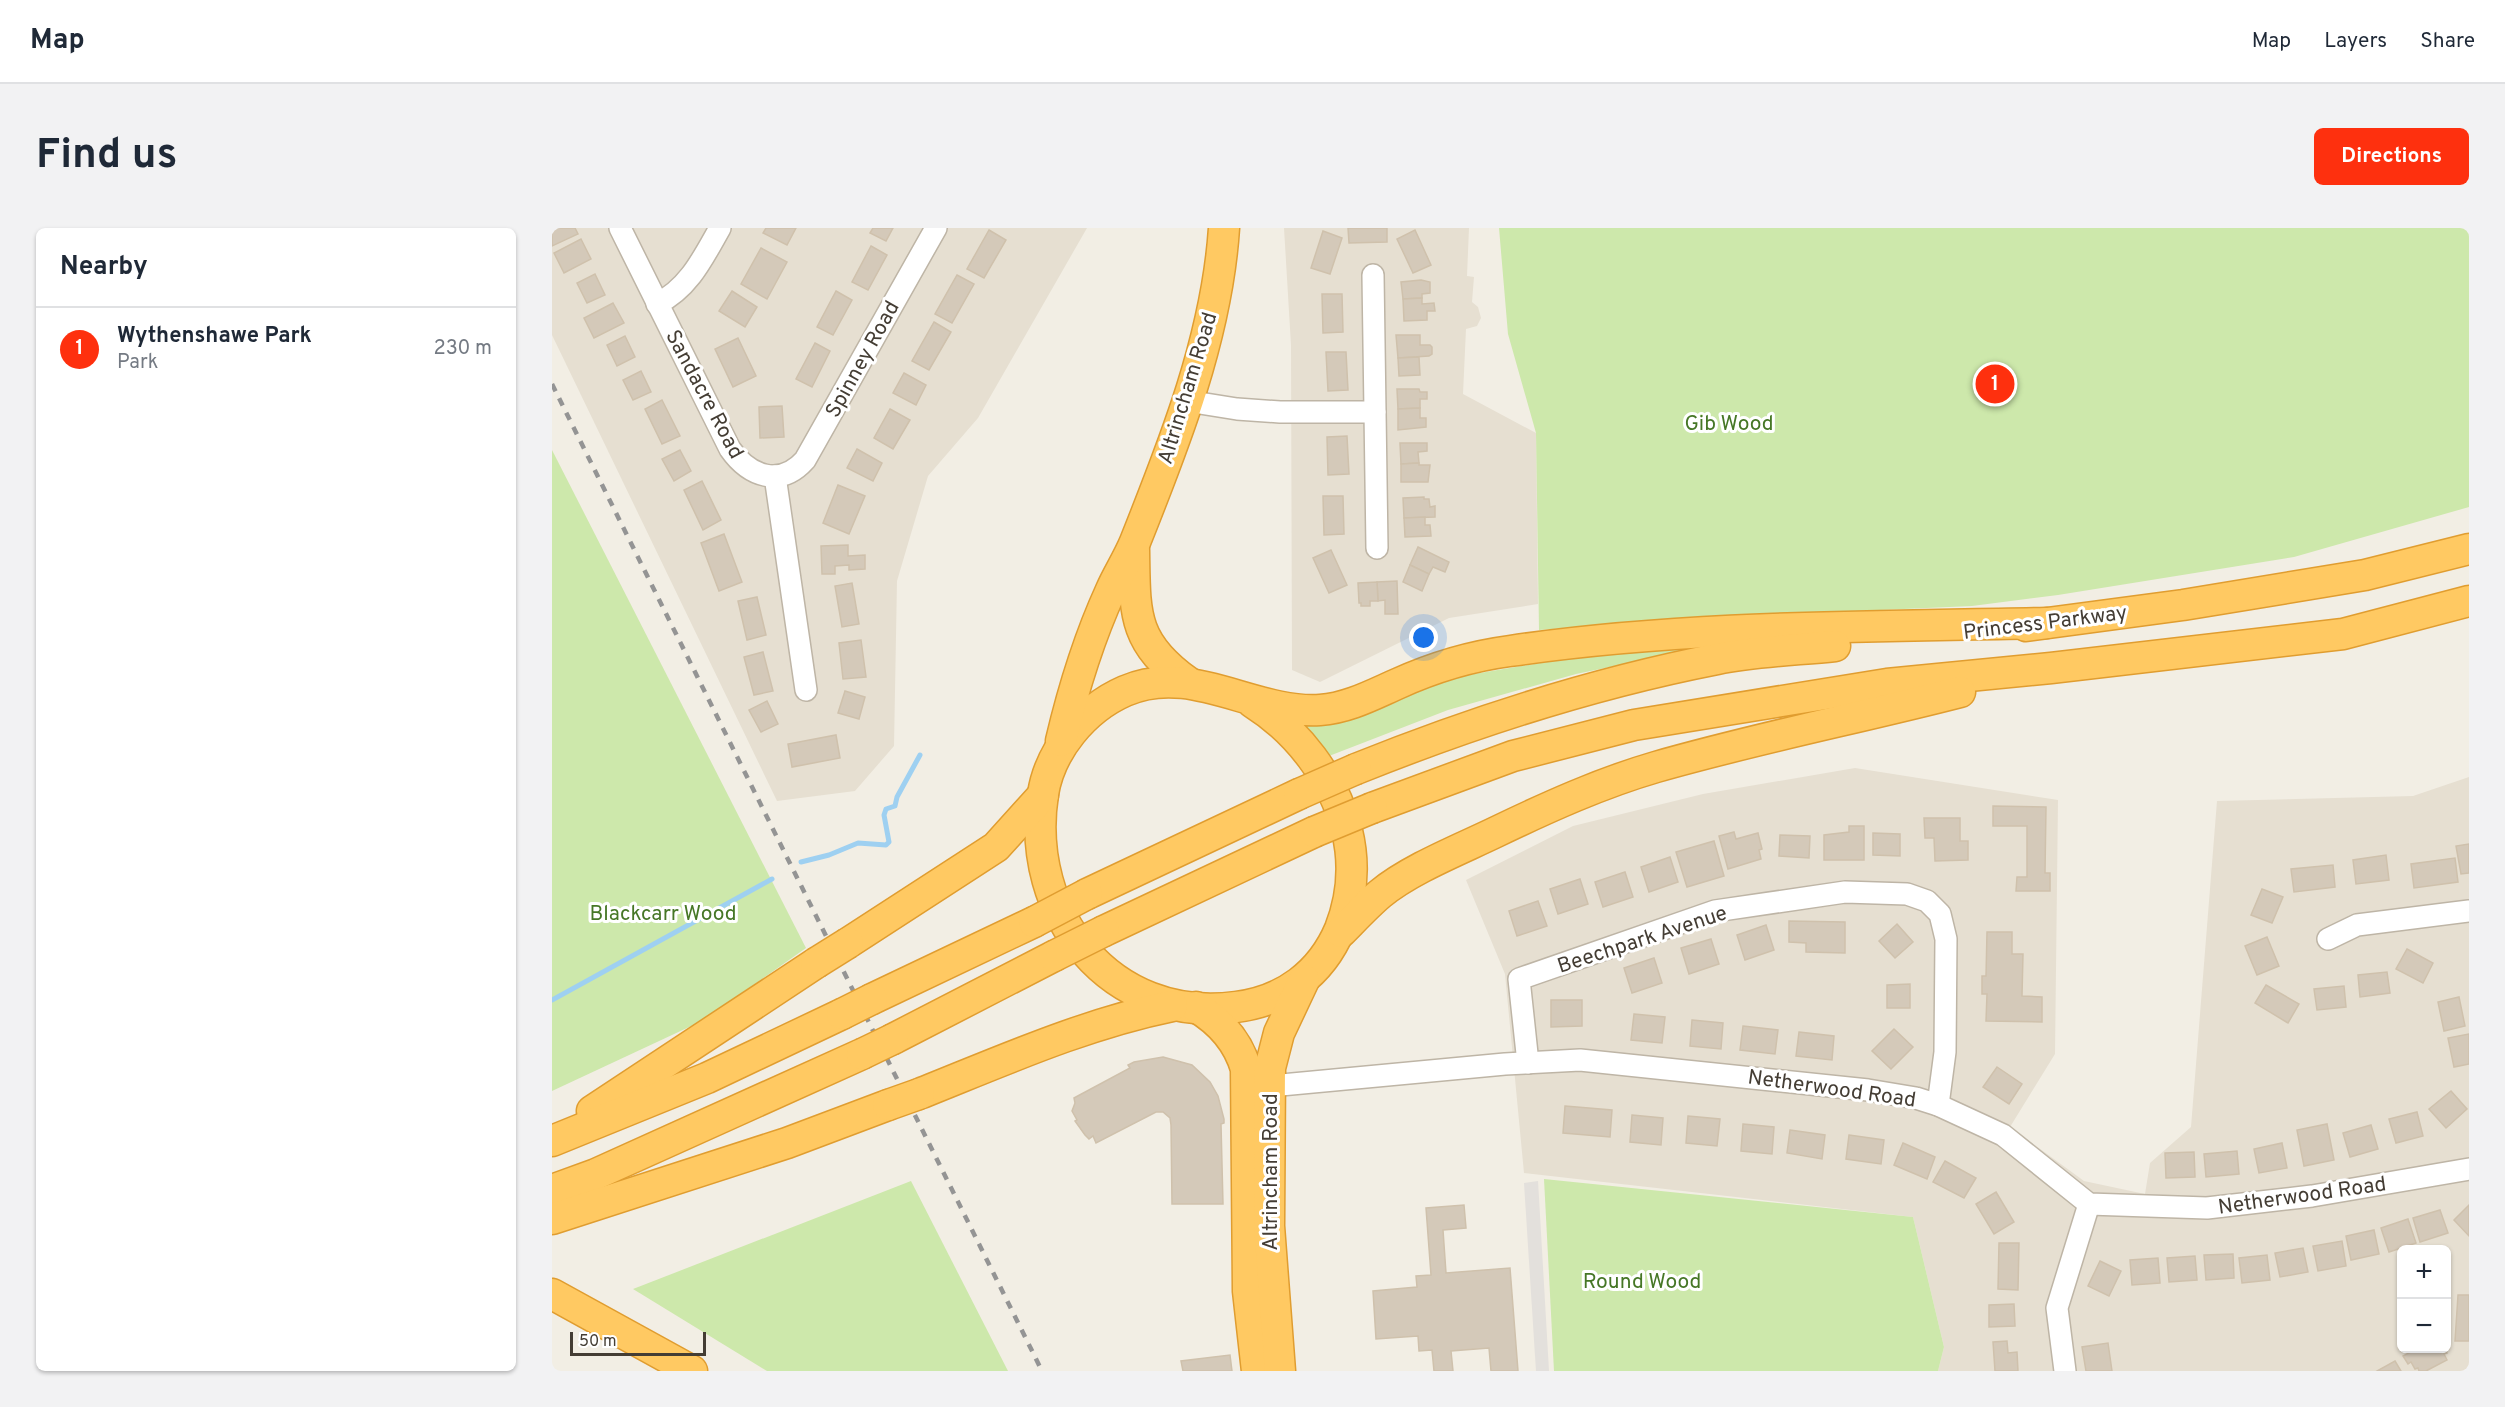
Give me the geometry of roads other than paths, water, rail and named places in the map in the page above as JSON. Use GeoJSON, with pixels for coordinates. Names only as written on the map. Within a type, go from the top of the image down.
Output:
{"type":"FeatureCollection","features":[{"type":"Feature","properties":{"kind":"highway","name":"Altrincham Road"},"geometry":{"type":"LineString","coordinates":[[1058,753],[1070,702],[1093,637],[1110,591],[1134,544],[1187,401],[1209,321],[1224,228]]}},
{"type":"Feature","properties":{"kind":"highway","name":"Altrincham Road"},"geometry":{"type":"LineString","coordinates":[[1134,544],[1134,597],[1144,638],[1160,659],[1188,682]]}},
{"type":"Feature","properties":{"kind":"highway","name":"Princess Parkway"},"geometry":{"type":"LineString","coordinates":[[552,1142],[707,1078],[1299,794],[1356,769],[1463,728],[1619,681],[1720,658],[2047,623],[2183,605],[2365,575],[2469,549]]}},
{"type":"Feature","properties":{"kind":"highway"},"geometry":{"type":"LineString","coordinates":[[552,1190],[596,1174],[862,1054],[1104,931],[1314,832],[1513,756],[1634,725],[1887,684],[2050,668],[2343,634],[2469,601]]}},
{"type":"Feature","properties":{"kind":"highway"},"geometry":{"type":"LineString","coordinates":[[2047,623],[1669,633],[1506,651],[1439,668],[1354,703],[1334,708],[1298,710],[1252,702],[1230,693],[1188,682],[1137,686],[1111,698],[1079,723],[1058,753],[1045,782],[1043,795],[1040,830],[1044,868],[1054,900],[1070,930],[1096,962],[1141,996],[1214,1010],[1261,1002],[1288,991],[1304,980],[1317,966],[1337,936],[1379,895],[1406,877],[1519,821],[1654,767],[1762,738],[1880,713],[2050,668]]}},
{"type":"Feature","properties":{"kind":"highway"},"geometry":{"type":"LineString","coordinates":[[1252,702],[1283,724],[1311,756],[1327,781],[1344,817],[1351,847],[1350,888],[1348,908],[1337,936]]}},
{"type":"Feature","properties":{"kind":"highway"},"geometry":{"type":"LineString","coordinates":[[552,1131],[595,1109],[731,1017],[996,847],[1012,832],[1043,795]]}},
{"type":"Feature","properties":{"kind":"highway","name":"Altrincham Road"},"geometry":{"type":"LineString","coordinates":[[1280,1371],[1269,1226],[1270,1068],[1279,1033],[1304,980]]}},
{"type":"Feature","properties":{"kind":"highway","name":"Altrincham Road"},"geometry":{"type":"LineString","coordinates":[[1186,1006],[1229,1034],[1240,1051],[1246,1069],[1248,1291],[1257,1371]]}},
{"type":"Feature","properties":{"kind":"highway"},"geometry":{"type":"LineString","coordinates":[[552,1219],[787,1143],[919,1094],[1040,1045],[1128,1016],[1186,1006]]}},
{"type":"Feature","properties":{"kind":"highway"},"geometry":{"type":"LineString","coordinates":[[552,1294],[692,1371]]}},
{"type":"Feature","properties":{"kind":"street","name":"Sandacre Road"},"geometry":{"type":"LineString","coordinates":[[620,228],[738,460],[752,471],[775,476]]}},
{"type":"Feature","properties":{"kind":"street"},"geometry":{"type":"LineString","coordinates":[[657,304],[674,294],[685,283],[720,228]]}},
{"type":"Feature","properties":{"kind":"street","name":"Spinney Road"},"geometry":{"type":"LineString","coordinates":[[775,476],[792,471],[805,460],[936,228]]}},
{"type":"Feature","properties":{"kind":"street"},"geometry":{"type":"LineString","coordinates":[[1373,275],[1377,548]]}},
{"type":"Feature","properties":{"kind":"street"},"geometry":{"type":"LineString","coordinates":[[1187,401],[1236,409],[1280,412],[1375,412]]}},
{"type":"Feature","properties":{"kind":"street"},"geometry":{"type":"LineString","coordinates":[[775,476],[806,690]]}},
{"type":"Feature","properties":{"kind":"street","name":"Beechpark Avenue"},"geometry":{"type":"LineString","coordinates":[[1528,1063],[1520,979],[1715,911],[1845,892],[1907,894],[1927,901],[1940,914],[1946,939],[1945,1052],[1938,1105]]}},
{"type":"Feature","properties":{"kind":"street"},"geometry":{"type":"LineString","coordinates":[[2328,939],[2357,925],[2469,911]]}},
{"type":"Feature","properties":{"kind":"street","name":"Netherwood Road"},"geometry":{"type":"LineString","coordinates":[[1270,1086],[1563,1060],[1596,1061],[1868,1090],[1916,1098],[1938,1105],[2003,1135],[2090,1204],[2207,1208],[2312,1196],[2469,1169]]}},
{"type":"Feature","properties":{"kind":"street"},"geometry":{"type":"LineString","coordinates":[[2065,1371],[2057,1308],[2090,1204]]}},
{"type":"Feature","properties":{"kind":"waterway"},"geometry":{"type":"LineString","coordinates":[[801,862],[829,855],[858,843],[886,845],[889,842],[884,815],[886,809],[895,806],[897,797],[920,755]]}},
{"type":"Feature","properties":{"kind":"waterway"},"geometry":{"type":"LineString","coordinates":[[552,1000],[772,879]]}},
{"type":"Feature","properties":{"kind":"railway"},"geometry":{"type":"LineString","coordinates":[[552,384],[1042,1371]]}},
{"type":"Feature","properties":{"kind":"place","name":"Wythenshawe Park"},"geometry":{"type":"Point","coordinates":[1995,384]}},
{"type":"Feature","properties":{"kind":"park label","name":"Gib Wood"},"geometry":{"type":"Point","coordinates":[1729,423]}},
{"type":"Feature","properties":{"kind":"park label","name":"Blackcarr Wood"},"geometry":{"type":"Point","coordinates":[663,913]}},
{"type":"Feature","properties":{"kind":"park label","name":"Round Wood"},"geometry":{"type":"Point","coordinates":[1642,1281]}}]}
